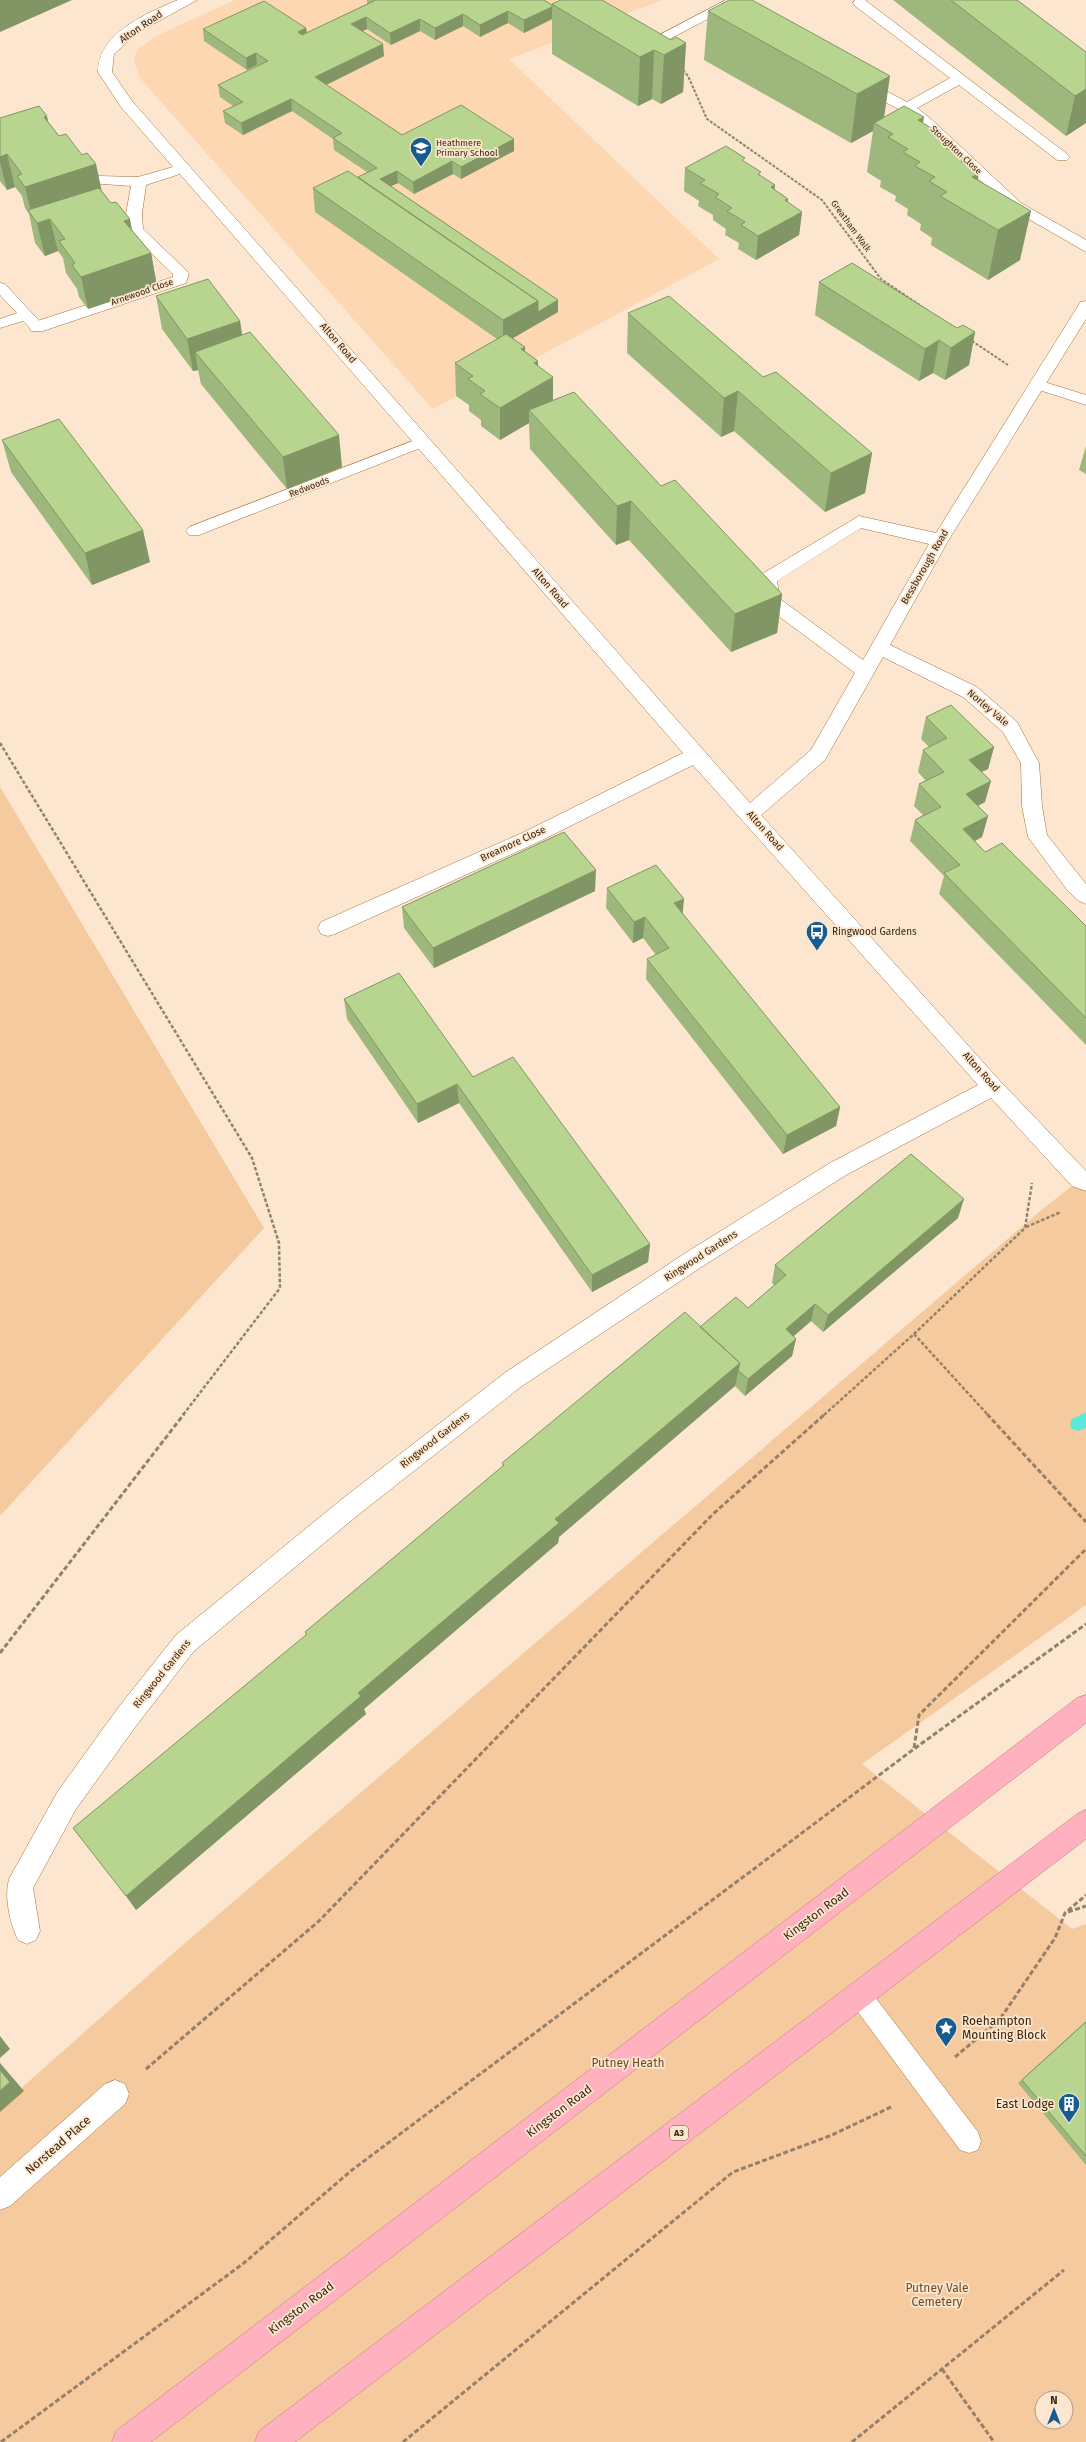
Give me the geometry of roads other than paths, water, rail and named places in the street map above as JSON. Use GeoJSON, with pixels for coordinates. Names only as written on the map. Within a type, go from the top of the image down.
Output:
{"type":"FeatureCollection","features":[{"type":"Feature","properties":{"kind":"highway","name":"Kingston Road"},"geometry":{"type":"LineString","coordinates":[[127,2442],[1086,1707]]}},
{"type":"Feature","properties":{"kind":"highway","name":"A3"},"geometry":{"type":"LineString","coordinates":[[270,2442],[860,1996],[1086,1823]]}},
{"type":"Feature","properties":{"kind":"street","name":"Alton Road"},"geometry":{"type":"LineString","coordinates":[[190,0],[160,13],[122,37],[107,54],[105,72],[126,104],[184,168],[696,755],[994,1087],[1080,1179],[1086,1182]]}},
{"type":"Feature","properties":{"kind":"street"},"geometry":{"type":"LineString","coordinates":[[649,37],[737,0]]}},
{"type":"Feature","properties":{"kind":"street"},"geometry":{"type":"LineString","coordinates":[[860,3],[1062,157]]}},
{"type":"Feature","properties":{"kind":"street","name":"Stoughton Close"},"geometry":{"type":"LineString","coordinates":[[847,76],[907,108],[926,122],[1016,206],[1086,247]]}},
{"type":"Feature","properties":{"kind":"street"},"geometry":{"type":"LineString","coordinates":[[907,108],[960,79]]}},
{"type":"Feature","properties":{"kind":"street"},"geometry":{"type":"LineString","coordinates":[[68,150],[94,180],[139,182],[184,168]]}},
{"type":"Feature","properties":{"kind":"street","name":"Arnewood Close"},"geometry":{"type":"LineString","coordinates":[[37,327],[180,280],[181,273],[135,230],[134,214],[139,182]]}},
{"type":"Feature","properties":{"kind":"street","name":"Bessborough Road"},"geometry":{"type":"LineString","coordinates":[[750,814],[818,755],[940,540],[1086,306]]}},
{"type":"Feature","properties":{"kind":"street"},"geometry":{"type":"LineString","coordinates":[[865,671],[771,602],[768,578],[859,522],[940,540]]}},
{"type":"Feature","properties":{"kind":"street","name":"Norley Vale"},"geometry":{"type":"LineString","coordinates":[[879,647],[970,692],[1010,727],[1030,763],[1032,806],[1038,837],[1075,886],[1086,896]]}},
{"type":"Feature","properties":{"kind":"street","name":"Breamore Close"},"geometry":{"type":"LineString","coordinates":[[328,928],[529,838],[696,755]]}},
{"type":"Feature","properties":{"kind":"street","name":"Ringwood Gardens"},"geometry":{"type":"LineString","coordinates":[[28,1931],[19,1886],[67,1800],[127,1717],[185,1643],[350,1506],[514,1379],[695,1259],[838,1169],[994,1087]]}},
{"type":"Feature","properties":{"kind":"street","name":"Norstead Place"},"geometry":{"type":"LineString","coordinates":[[0,2196],[115,2094]]}},
{"type":"Feature","properties":{"kind":"lane"},"geometry":{"type":"LineString","coordinates":[[0,287],[37,327]]}},
{"type":"Feature","properties":{"kind":"lane"},"geometry":{"type":"LineString","coordinates":[[0,324],[26,315]]}},
{"type":"Feature","properties":{"kind":"lane"},"geometry":{"type":"LineString","coordinates":[[1038,385],[1086,400]]}},
{"type":"Feature","properties":{"kind":"lane","name":"Redwoods"},"geometry":{"type":"LineString","coordinates":[[194,532],[423,442]]}},
{"type":"Feature","properties":{"kind":"lane"},"geometry":{"type":"LineString","coordinates":[[860,1996],[925,2080],[950,2117],[969,2140]]}},
{"type":"Feature","properties":{"kind":"waterway"},"geometry":{"type":"LineString","coordinates":[[1078,1424],[1086,1419]]}},
{"type":"Feature","properties":{"kind":"place","name":"Heathmere Primary School"},"geometry":{"type":"Point","coordinates":[421,168]}},
{"type":"Feature","properties":{"kind":"place","name":"Ringwood Gardens"},"geometry":{"type":"Point","coordinates":[817,952]}},
{"type":"Feature","properties":{"kind":"place","name":"Roehampton Mounting Block"},"geometry":{"type":"Point","coordinates":[946,2048]}},
{"type":"Feature","properties":{"kind":"place","name":"East Lodge"},"geometry":{"type":"Point","coordinates":[1069,2124]}},
{"type":"Feature","properties":{"kind":"park label","name":"Putney Heath"},"geometry":{"type":"Point","coordinates":[628,2063]}},
{"type":"Feature","properties":{"kind":"park label","name":"Putney Vale Cemetery"},"geometry":{"type":"Point","coordinates":[937,2295]}}]}
